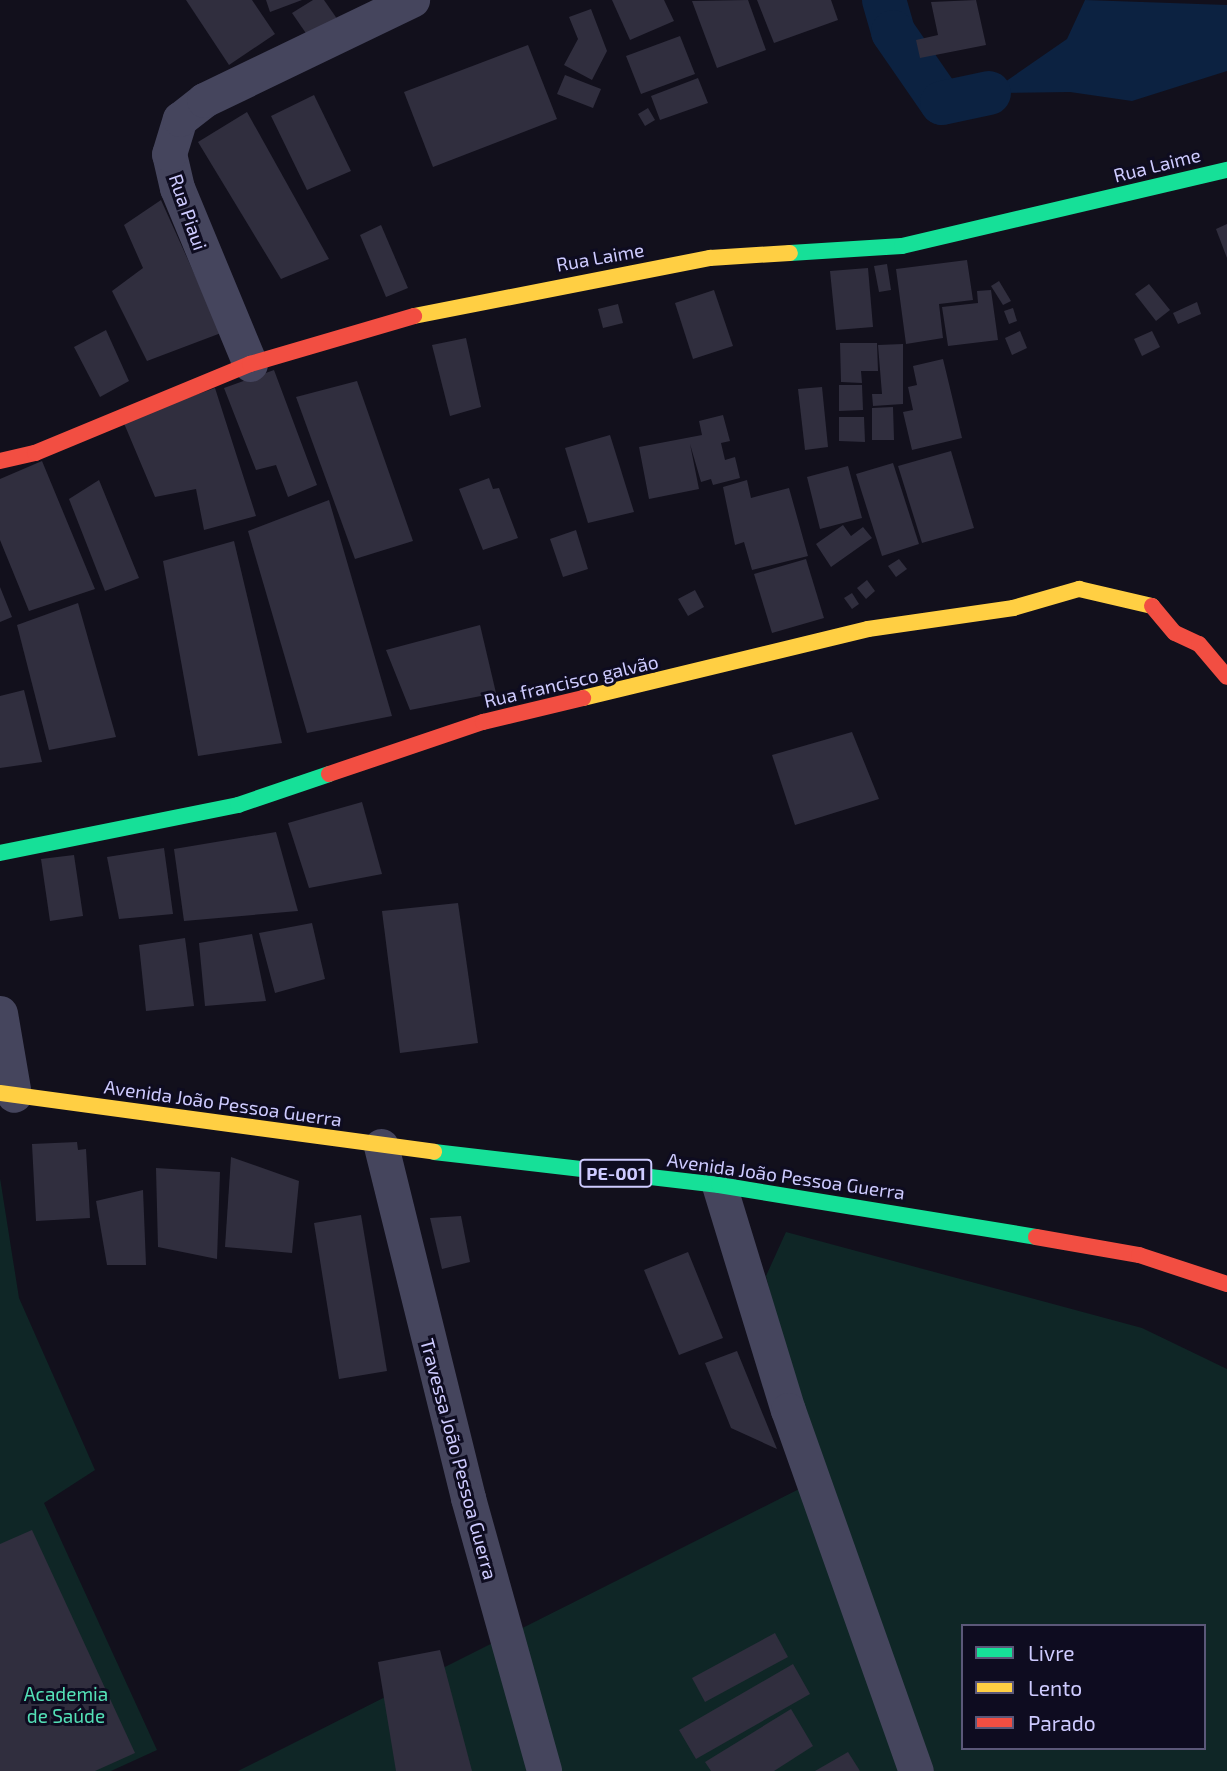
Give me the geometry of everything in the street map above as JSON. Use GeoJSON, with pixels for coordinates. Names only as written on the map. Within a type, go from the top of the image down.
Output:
{"type":"FeatureCollection","features":[{"type":"Feature","properties":{"kind":"street","name":"Rua Piaui"},"geometry":{"type":"LineString","coordinates":[[250,365],[177,188],[169,153],[180,119],[204,100],[315,51],[412,0]]}},
{"type":"Feature","properties":{"kind":"street","name":"Rua Laime"},"geometry":{"type":"LineString","coordinates":[[0,461],[35,453],[250,365],[448,306],[710,258],[902,246],[1227,170]]}},
{"type":"Feature","properties":{"kind":"street","name":"Rua francisco galvão"},"geometry":{"type":"LineString","coordinates":[[0,853],[238,805],[483,722],[868,629],[1013,608],[1079,589],[1157,607],[1175,633],[1199,645],[1227,677]]}},
{"type":"Feature","properties":{"kind":"street"},"geometry":{"type":"LineString","coordinates":[[0,1013],[7,1094]]}},
{"type":"Feature","properties":{"kind":"street","name":"Avenida João Pessoa Guerra"},"geometry":{"type":"LineString","coordinates":[[7,1094],[381,1146],[719,1185],[1139,1255],[1227,1284]]}},
{"type":"Feature","properties":{"kind":"street","name":"Travessa João Pessoa Guerra"},"geometry":{"type":"LineString","coordinates":[[381,1146],[464,1484],[544,1771]]}},
{"type":"Feature","properties":{"kind":"street"},"geometry":{"type":"LineString","coordinates":[[719,1185],[788,1410],[916,1771]]}},
{"type":"Feature","properties":{"kind":"green space","name":"Academia de Saúde"},"geometry":{"type":"Polygon","coordinates":[[[0,1178],[19,1298],[95,1470],[44,1503],[157,1750],[111,1771],[0,1771],[0,1178]]]}},
{"type":"Feature","properties":{"kind":"green space"},"geometry":{"type":"Polygon","coordinates":[[[786,1232],[1142,1328],[1227,1369],[1227,1771],[238,1771],[817,1480],[766,1276],[786,1232]]]}},
{"type":"Feature","properties":{"kind":"water"},"geometry":{"type":"Polygon","coordinates":[[[1085,0],[1227,5],[1227,71],[1132,101],[1070,92],[989,93],[1067,39],[1085,0]]]}},
{"type":"Feature","properties":{"kind":"building"},"geometry":{"type":"Polygon","coordinates":[[[186,0],[252,0],[275,34],[229,65],[186,0]]]}},
{"type":"Feature","properties":{"kind":"building"},"geometry":{"type":"Polygon","coordinates":[[[266,0],[302,0],[270,12],[266,0]]]}},
{"type":"Feature","properties":{"kind":"building"},"geometry":{"type":"Polygon","coordinates":[[[313,0],[324,0],[340,23],[312,42],[292,13],[313,0]]]}},
{"type":"Feature","properties":{"kind":"building"},"geometry":{"type":"Polygon","coordinates":[[[612,0],[664,0],[674,21],[630,40],[612,0]]]}},
{"type":"Feature","properties":{"kind":"building"},"geometry":{"type":"Polygon","coordinates":[[[748,0],[766,50],[717,68],[692,1],[748,0]]]}},
{"type":"Feature","properties":{"kind":"building"},"geometry":{"type":"Polygon","coordinates":[[[757,0],[831,0],[838,20],[774,43],[757,0]]]}},
{"type":"Feature","properties":{"kind":"building"},"geometry":{"type":"Polygon","coordinates":[[[976,0],[986,45],[920,58],[916,40],[938,35],[931,2],[976,0]]]}},
{"type":"Feature","properties":{"kind":"building"},"geometry":{"type":"Polygon","coordinates":[[[591,9],[607,51],[592,80],[564,65],[578,39],[569,17],[591,9]]]}},
{"type":"Feature","properties":{"kind":"building"},"geometry":{"type":"Polygon","coordinates":[[[680,36],[695,74],[641,94],[626,56],[680,36]]]}},
{"type":"Feature","properties":{"kind":"building"},"geometry":{"type":"Polygon","coordinates":[[[528,45],[557,119],[433,167],[404,92],[528,45]]]}},
{"type":"Feature","properties":{"kind":"building"},"geometry":{"type":"Polygon","coordinates":[[[565,75],[601,89],[593,108],[557,94],[565,75]]]}},
{"type":"Feature","properties":{"kind":"building"},"geometry":{"type":"Polygon","coordinates":[[[698,78],[708,103],[660,120],[651,96],[698,78]]]}},
{"type":"Feature","properties":{"kind":"building"},"geometry":{"type":"Polygon","coordinates":[[[314,95],[351,171],[307,190],[271,116],[314,95]]]}},
{"type":"Feature","properties":{"kind":"building"},"geometry":{"type":"Polygon","coordinates":[[[648,108],[655,120],[645,126],[638,114],[648,108]]]}},
{"type":"Feature","properties":{"kind":"building"},"geometry":{"type":"Polygon","coordinates":[[[247,112],[329,259],[281,279],[198,142],[247,112]]]}},
{"type":"Feature","properties":{"kind":"building"},"geometry":{"type":"Polygon","coordinates":[[[161,200],[221,333],[147,361],[112,291],[143,268],[124,225],[161,200]]]}},
{"type":"Feature","properties":{"kind":"building"},"geometry":{"type":"Polygon","coordinates":[[[1227,224],[1227,258],[1216,229],[1227,224]]]}},
{"type":"Feature","properties":{"kind":"building"},"geometry":{"type":"Polygon","coordinates":[[[381,225],[408,288],[386,297],[360,235],[381,225]]]}},
{"type":"Feature","properties":{"kind":"building"},"geometry":{"type":"Polygon","coordinates":[[[967,260],[973,300],[939,304],[943,338],[906,344],[896,269],[967,260]]]}},
{"type":"Feature","properties":{"kind":"building"},"geometry":{"type":"Polygon","coordinates":[[[887,264],[891,290],[879,292],[874,266],[887,264]]]}},
{"type":"Feature","properties":{"kind":"building"},"geometry":{"type":"Polygon","coordinates":[[[868,268],[873,327],[836,330],[830,271],[868,268]]]}},
{"type":"Feature","properties":{"kind":"building"},"geometry":{"type":"Polygon","coordinates":[[[999,281],[1011,301],[1003,305],[991,286],[999,281]]]}},
{"type":"Feature","properties":{"kind":"building"},"geometry":{"type":"Polygon","coordinates":[[[1149,284],[1170,310],[1156,321],[1135,294],[1149,284]]]}},
{"type":"Feature","properties":{"kind":"building"},"geometry":{"type":"Polygon","coordinates":[[[714,290],[733,346],[693,359],[675,303],[714,290]]]}},
{"type":"Feature","properties":{"kind":"building"},"geometry":{"type":"Polygon","coordinates":[[[991,290],[998,340],[948,346],[942,307],[978,303],[977,291],[991,290]]]}},
{"type":"Feature","properties":{"kind":"building"},"geometry":{"type":"Polygon","coordinates":[[[1197,302],[1201,314],[1178,324],[1173,313],[1197,302]]]}},
{"type":"Feature","properties":{"kind":"building"},"geometry":{"type":"Polygon","coordinates":[[[618,304],[623,323],[603,328],[598,309],[618,304]]]}},
{"type":"Feature","properties":{"kind":"building"},"geometry":{"type":"Polygon","coordinates":[[[1013,308],[1017,321],[1009,324],[1004,311],[1013,308]]]}},
{"type":"Feature","properties":{"kind":"building"},"geometry":{"type":"Polygon","coordinates":[[[106,330],[129,381],[100,397],[74,347],[106,330]]]}},
{"type":"Feature","properties":{"kind":"building"},"geometry":{"type":"Polygon","coordinates":[[[1020,331],[1027,348],[1012,355],[1005,338],[1020,331]]]}},
{"type":"Feature","properties":{"kind":"building"},"geometry":{"type":"Polygon","coordinates":[[[1152,331],[1160,347],[1142,356],[1134,339],[1152,331]]]}},
{"type":"Feature","properties":{"kind":"building"},"geometry":{"type":"Polygon","coordinates":[[[466,338],[481,407],[450,416],[432,345],[466,338]]]}},
{"type":"Feature","properties":{"kind":"building"},"geometry":{"type":"Polygon","coordinates":[[[840,343],[877,343],[878,371],[861,371],[862,383],[841,382],[840,343]]]}},
{"type":"Feature","properties":{"kind":"building"},"geometry":{"type":"Polygon","coordinates":[[[903,344],[903,404],[873,406],[872,394],[882,394],[878,345],[903,344]]]}},
{"type":"Feature","properties":{"kind":"building"},"geometry":{"type":"Polygon","coordinates":[[[943,359],[962,438],[912,450],[903,412],[913,410],[908,387],[917,385],[913,366],[943,359]]]}},
{"type":"Feature","properties":{"kind":"building"},"geometry":{"type":"Polygon","coordinates":[[[274,370],[317,485],[288,497],[276,465],[256,470],[224,388],[274,370]]]}},
{"type":"Feature","properties":{"kind":"building"},"geometry":{"type":"Polygon","coordinates":[[[357,381],[413,541],[355,559],[296,397],[357,381]]]}},
{"type":"Feature","properties":{"kind":"building"},"geometry":{"type":"Polygon","coordinates":[[[839,385],[862,385],[863,410],[839,411],[839,385]]]}},
{"type":"Feature","properties":{"kind":"building"},"geometry":{"type":"Polygon","coordinates":[[[822,387],[828,447],[805,450],[798,389],[822,387]]]}},
{"type":"Feature","properties":{"kind":"building"},"geometry":{"type":"Polygon","coordinates":[[[215,388],[256,516],[204,530],[196,489],[155,497],[123,421],[215,388]]]}},
{"type":"Feature","properties":{"kind":"building"},"geometry":{"type":"Polygon","coordinates":[[[893,407],[894,440],[872,440],[872,408],[893,407]]]}},
{"type":"Feature","properties":{"kind":"building"},"geometry":{"type":"Polygon","coordinates":[[[723,415],[730,441],[721,443],[725,460],[735,457],[740,478],[713,485],[711,479],[701,482],[690,444],[699,489],[649,499],[639,447],[702,435],[699,421],[723,415]]]}},
{"type":"Feature","properties":{"kind":"building"},"geometry":{"type":"Polygon","coordinates":[[[839,417],[864,417],[865,442],[839,441],[839,417]]]}},
{"type":"Feature","properties":{"kind":"building"},"geometry":{"type":"Polygon","coordinates":[[[610,435],[634,512],[588,523],[565,448],[610,435]]]}},
{"type":"Feature","properties":{"kind":"building"},"geometry":{"type":"Polygon","coordinates":[[[951,451],[974,528],[922,543],[898,466],[951,451]]]}},
{"type":"Feature","properties":{"kind":"building"},"geometry":{"type":"Polygon","coordinates":[[[42,461],[95,589],[29,611],[0,540],[0,479],[42,461]]]}},
{"type":"Feature","properties":{"kind":"building"},"geometry":{"type":"Polygon","coordinates":[[[893,463],[919,544],[882,556],[856,474],[893,463]]]}},
{"type":"Feature","properties":{"kind":"building"},"geometry":{"type":"Polygon","coordinates":[[[848,466],[862,518],[820,529],[807,477],[848,466]]]}},
{"type":"Feature","properties":{"kind":"building"},"geometry":{"type":"Polygon","coordinates":[[[489,478],[493,489],[499,488],[518,538],[483,550],[459,489],[489,478]]]}},
{"type":"Feature","properties":{"kind":"building"},"geometry":{"type":"Polygon","coordinates":[[[99,480],[139,578],[105,591],[69,499],[99,480]]]}},
{"type":"Feature","properties":{"kind":"building"},"geometry":{"type":"Polygon","coordinates":[[[747,480],[751,498],[789,488],[808,556],[752,570],[744,542],[735,545],[723,487],[747,480]]]}},
{"type":"Feature","properties":{"kind":"building"},"geometry":{"type":"Polygon","coordinates":[[[329,500],[392,716],[307,733],[248,531],[329,500]]]}},
{"type":"Feature","properties":{"kind":"building"},"geometry":{"type":"Polygon","coordinates":[[[843,525],[851,536],[863,527],[872,538],[831,567],[816,544],[843,525]]]}},
{"type":"Feature","properties":{"kind":"building"},"geometry":{"type":"Polygon","coordinates":[[[576,530],[588,569],[563,577],[550,539],[576,530]]]}},
{"type":"Feature","properties":{"kind":"building"},"geometry":{"type":"Polygon","coordinates":[[[234,541],[282,743],[198,756],[163,561],[234,541]]]}},
{"type":"Feature","properties":{"kind":"building"},"geometry":{"type":"Polygon","coordinates":[[[806,559],[824,618],[772,633],[754,574],[806,559]]]}},
{"type":"Feature","properties":{"kind":"building"},"geometry":{"type":"Polygon","coordinates":[[[899,559],[907,569],[896,577],[888,566],[899,559]]]}},
{"type":"Feature","properties":{"kind":"building"},"geometry":{"type":"Polygon","coordinates":[[[867,580],[875,591],[866,599],[857,588],[867,580]]]}},
{"type":"Feature","properties":{"kind":"building"},"geometry":{"type":"Polygon","coordinates":[[[0,587],[12,617],[0,622],[0,587]]]}},
{"type":"Feature","properties":{"kind":"building"},"geometry":{"type":"Polygon","coordinates":[[[695,590],[704,607],[688,616],[678,599],[695,590]]]}},
{"type":"Feature","properties":{"kind":"building"},"geometry":{"type":"Polygon","coordinates":[[[852,593],[859,604],[852,609],[844,598],[852,593]]]}},
{"type":"Feature","properties":{"kind":"building"},"geometry":{"type":"Polygon","coordinates":[[[78,603],[116,737],[49,750],[17,625],[78,603]]]}},
{"type":"Feature","properties":{"kind":"building"},"geometry":{"type":"Polygon","coordinates":[[[480,625],[496,693],[410,710],[386,650],[480,625]]]}},
{"type":"Feature","properties":{"kind":"building"},"geometry":{"type":"Polygon","coordinates":[[[24,690],[42,762],[0,768],[0,696],[24,690]]]}},
{"type":"Feature","properties":{"kind":"building"},"geometry":{"type":"Polygon","coordinates":[[[852,732],[879,799],[795,825],[772,755],[852,732]]]}},
{"type":"Feature","properties":{"kind":"building"},"geometry":{"type":"Polygon","coordinates":[[[362,802],[382,874],[309,888],[288,823],[362,802]]]}},
{"type":"Feature","properties":{"kind":"building"},"geometry":{"type":"Polygon","coordinates":[[[276,832],[298,911],[184,921],[174,849],[276,832]]]}},
{"type":"Feature","properties":{"kind":"building"},"geometry":{"type":"Polygon","coordinates":[[[164,848],[173,914],[119,919],[107,857],[164,848]]]}},
{"type":"Feature","properties":{"kind":"building"},"geometry":{"type":"Polygon","coordinates":[[[74,855],[83,916],[50,921],[41,859],[74,855]]]}},
{"type":"Feature","properties":{"kind":"building"},"geometry":{"type":"Polygon","coordinates":[[[458,903],[478,1043],[400,1053],[382,911],[458,903]]]}},
{"type":"Feature","properties":{"kind":"building"},"geometry":{"type":"Polygon","coordinates":[[[312,923],[325,979],[275,993],[259,933],[312,923]]]}},
{"type":"Feature","properties":{"kind":"building"},"geometry":{"type":"Polygon","coordinates":[[[252,934],[266,1001],[205,1006],[199,943],[252,934]]]}},
{"type":"Feature","properties":{"kind":"building"},"geometry":{"type":"Polygon","coordinates":[[[185,938],[194,1006],[146,1011],[139,945],[185,938]]]}},
{"type":"Feature","properties":{"kind":"building"},"geometry":{"type":"Polygon","coordinates":[[[77,1142],[78,1150],[86,1149],[90,1218],[36,1221],[32,1144],[77,1142]]]}},
{"type":"Feature","properties":{"kind":"building"},"geometry":{"type":"Polygon","coordinates":[[[231,1157],[299,1181],[292,1253],[225,1247],[231,1157]]]}},
{"type":"Feature","properties":{"kind":"building"},"geometry":{"type":"Polygon","coordinates":[[[156,1168],[220,1172],[217,1259],[158,1247],[156,1168]]]}},
{"type":"Feature","properties":{"kind":"building"},"geometry":{"type":"Polygon","coordinates":[[[143,1190],[146,1265],[107,1265],[96,1201],[143,1190]]]}},
{"type":"Feature","properties":{"kind":"building"},"geometry":{"type":"Polygon","coordinates":[[[361,1215],[387,1371],[339,1379],[314,1223],[361,1215]]]}},
{"type":"Feature","properties":{"kind":"building"},"geometry":{"type":"Polygon","coordinates":[[[461,1216],[470,1262],[442,1269],[430,1218],[461,1216]]]}},
{"type":"Feature","properties":{"kind":"building"},"geometry":{"type":"Polygon","coordinates":[[[688,1252],[723,1338],[679,1355],[644,1270],[688,1252]]]}},
{"type":"Feature","properties":{"kind":"building"},"geometry":{"type":"Polygon","coordinates":[[[737,1351],[777,1449],[731,1428],[705,1363],[737,1351]]]}},
{"type":"Feature","properties":{"kind":"building"},"geometry":{"type":"Polygon","coordinates":[[[32,1530],[135,1753],[95,1771],[0,1771],[0,1544],[32,1530]]]}},
{"type":"Feature","properties":{"kind":"building"},"geometry":{"type":"Polygon","coordinates":[[[775,1633],[788,1657],[705,1702],[692,1678],[775,1633]]]}},
{"type":"Feature","properties":{"kind":"building"},"geometry":{"type":"Polygon","coordinates":[[[440,1650],[472,1771],[396,1771],[378,1662],[440,1650]]]}},
{"type":"Feature","properties":{"kind":"building"},"geometry":{"type":"Polygon","coordinates":[[[793,1664],[810,1694],[696,1759],[679,1730],[793,1664]]]}},
{"type":"Feature","properties":{"kind":"building"},"geometry":{"type":"Polygon","coordinates":[[[791,1709],[813,1746],[774,1771],[711,1771],[705,1762],[791,1709]]]}},
{"type":"Feature","properties":{"kind":"building"},"geometry":{"type":"Polygon","coordinates":[[[848,1752],[860,1771],[815,1771],[848,1752]]]}},
{"type":"Feature","properties":{"kind":"waterway"},"geometry":{"type":"LineString","coordinates":[[884,0],[893,32],[942,103],[989,93]]}},
{"type":"Feature","properties":{"kind":"traffic: fast"},"geometry":{"type":"LineString","coordinates":[[790,253],[902,246],[1227,170]]}},
{"type":"Feature","properties":{"kind":"traffic: fast"},"geometry":{"type":"LineString","coordinates":[[0,853],[238,805],[329,774]]}},
{"type":"Feature","properties":{"kind":"traffic: fast"},"geometry":{"type":"LineString","coordinates":[[434,1152],[719,1185],[1036,1237]]}},
{"type":"Feature","properties":{"kind":"traffic: slow"},"geometry":{"type":"LineString","coordinates":[[414,316],[710,258],[790,253]]}},
{"type":"Feature","properties":{"kind":"traffic: slow"},"geometry":{"type":"LineString","coordinates":[[583,698],[868,629],[1013,608],[1079,589],[1152,606]]}},
{"type":"Feature","properties":{"kind":"traffic: slow"},"geometry":{"type":"LineString","coordinates":[[0,1093],[434,1152]]}},
{"type":"Feature","properties":{"kind":"traffic: jam"},"geometry":{"type":"LineString","coordinates":[[0,461],[35,453],[250,364],[414,316]]}},
{"type":"Feature","properties":{"kind":"traffic: jam"},"geometry":{"type":"LineString","coordinates":[[1152,606],[1175,633],[1199,644],[1227,677]]}},
{"type":"Feature","properties":{"kind":"traffic: jam"},"geometry":{"type":"LineString","coordinates":[[329,774],[483,722],[583,698]]}},
{"type":"Feature","properties":{"kind":"traffic: jam"},"geometry":{"type":"LineString","coordinates":[[1036,1237],[1139,1255],[1227,1284]]}}]}
